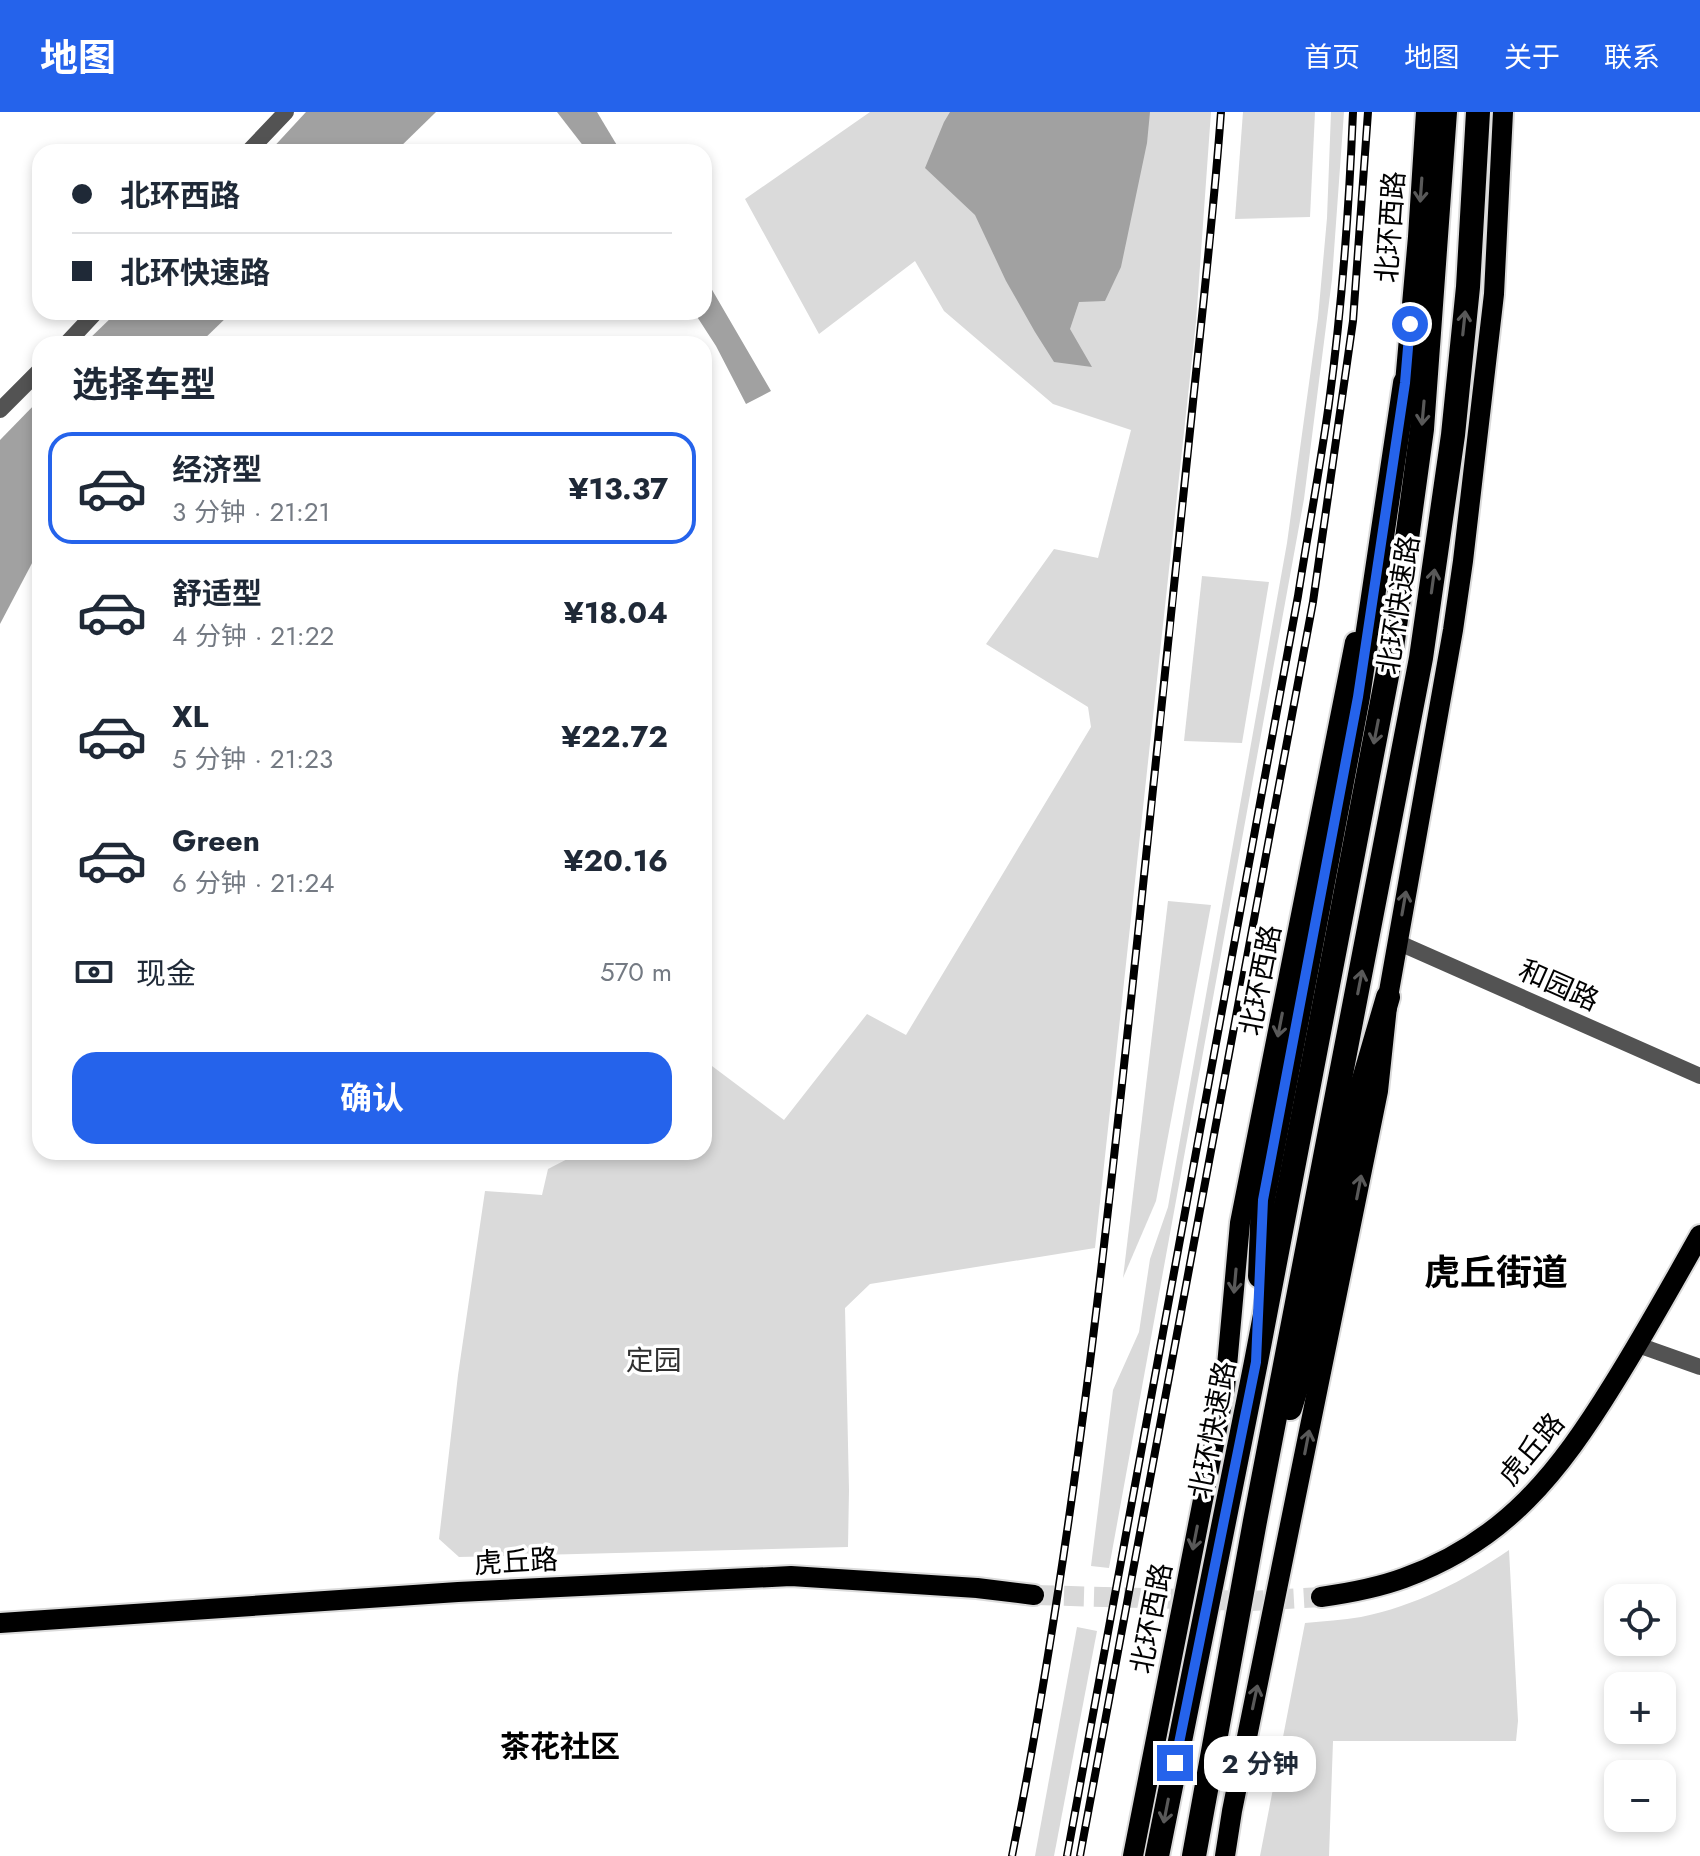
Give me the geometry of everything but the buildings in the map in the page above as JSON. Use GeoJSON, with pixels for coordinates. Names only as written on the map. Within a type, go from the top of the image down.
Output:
{"type":"FeatureCollection","features":[{"type":"Feature","properties":{"kind":"highway","name":"北环快速路"},"geometry":{"type":"LineString","coordinates":[[1157,1856],[1256,1362],[1391,655],[1422,429],[1445,112]]}},
{"type":"Feature","properties":{"kind":"highway","name":"北环快速路"},"geometry":{"type":"LineString","coordinates":[[1194,1856],[1255,1521],[1421,658],[1454,420],[1468,287],[1478,112]]}},
{"type":"Feature","properties":{"kind":"highway"},"geometry":{"type":"LineString","coordinates":[[1256,1362],[1263,1200],[1358,697],[1405,383]]}},
{"type":"Feature","properties":{"kind":"highway"},"geometry":{"type":"LineString","coordinates":[[1255,1521],[1302,1370],[1362,1086],[1388,997]]}},
{"type":"Feature","properties":{"kind":"main road","name":"北环西路"},"geometry":{"type":"LineString","coordinates":[[1133,1856],[1225,1388],[1240,1223],[1405,383],[1426,112]]}},
{"type":"Feature","properties":{"kind":"main road"},"geometry":{"type":"LineString","coordinates":[[1225,1856],[1378,1091],[1388,997],[1453,630],[1494,294],[1503,112]]}},
{"type":"Feature","properties":{"kind":"main road","name":"虎丘路"},"geometry":{"type":"LineString","coordinates":[[1321,1597],[1361,1591],[1402,1579],[1456,1554],[1494,1529],[1530,1498],[1566,1456],[1588,1424],[1638,1345],[1700,1235]]}},
{"type":"Feature","properties":{"kind":"main road","name":"虎丘路"},"geometry":{"type":"LineString","coordinates":[[0,1623],[458,1592],[791,1576],[977,1588],[1034,1595]]}},
{"type":"Feature","properties":{"kind":"street"},"geometry":{"type":"LineString","coordinates":[[256,144],[286,112]]}},
{"type":"Feature","properties":{"kind":"street"},"geometry":{"type":"LineString","coordinates":[[74,336],[88,320]]}},
{"type":"Feature","properties":{"kind":"street"},"geometry":{"type":"LineString","coordinates":[[0,410],[32,378]]}},
{"type":"Feature","properties":{"kind":"street","name":"和园路"},"geometry":{"type":"LineString","coordinates":[[1397,942],[1700,1076]]}},
{"type":"Feature","properties":{"kind":"street"},"geometry":{"type":"LineString","coordinates":[[1638,1345],[1700,1367]]}},
{"type":"Feature","properties":{"kind":"green space","name":"定园"},"geometry":{"type":"Polygon","coordinates":[[[870,112],[1211,112],[1196,322],[1095,1248],[870,1284],[845,1308],[848,1547],[459,1557],[439,1539],[458,1375],[485,1191],[542,1195],[548,1169],[565,1160],[712,1160],[712,1066],[784,1120],[867,1014],[906,1035],[1091,727],[1088,707],[986,644],[1054,549],[1098,558],[1131,430],[1053,404],[944,311],[915,261],[819,334],[745,199],[870,112]]]}},
{"type":"Feature","properties":{"kind":"green space"},"geometry":{"type":"Polygon","coordinates":[[[1243,112],[1315,112],[1310,217],[1235,219],[1243,112]]]}},
{"type":"Feature","properties":{"kind":"green space"},"geometry":{"type":"Polygon","coordinates":[[[1331,112],[1344,112],[1332,279],[1304,499],[1109,1568],[1091,1566],[1113,1390],[1139,1332],[1150,1259],[1168,1207],[1287,543],[1318,318],[1327,218],[1331,112]]]}},
{"type":"Feature","properties":{"kind":"green space"},"geometry":{"type":"Polygon","coordinates":[[[1202,576],[1269,582],[1242,743],[1184,741],[1202,576]]]}},
{"type":"Feature","properties":{"kind":"green space"},"geometry":{"type":"Polygon","coordinates":[[[1168,901],[1211,905],[1156,1201],[1123,1278],[1168,901]]]}},
{"type":"Feature","properties":{"kind":"green space"},"geometry":{"type":"Polygon","coordinates":[[[1509,1550],[1518,1721],[1516,1741],[1333,1741],[1329,1856],[1260,1856],[1305,1623],[1361,1617],[1401,1606],[1457,1582],[1509,1550]]]}},
{"type":"Feature","properties":{"kind":"green space"},"geometry":{"type":"Polygon","coordinates":[[[1077,1627],[1097,1631],[1054,1856],[1035,1856],[1077,1627]]]}},
{"type":"Feature","properties":{"kind":"shaded area"},"geometry":{"type":"Polygon","coordinates":[[[306,112],[436,112],[403,144],[276,144],[306,112]]]}},
{"type":"Feature","properties":{"kind":"shaded area"},"geometry":{"type":"Polygon","coordinates":[[[557,112],[597,112],[616,144],[582,144],[557,112]]]}},
{"type":"Feature","properties":{"kind":"shaded area"},"geometry":{"type":"Polygon","coordinates":[[[950,112],[1150,112],[1147,143],[1121,267],[1105,301],[1079,302],[1070,329],[1092,367],[1054,362],[1006,281],[975,215],[925,168],[950,112]]]}},
{"type":"Feature","properties":{"kind":"shaded area"},"geometry":{"type":"Polygon","coordinates":[[[712,290],[771,391],[746,404],[699,320],[712,320],[712,290]]]}},
{"type":"Feature","properties":{"kind":"shaded area"},"geometry":{"type":"Polygon","coordinates":[[[109,320],[224,320],[207,336],[92,336],[109,320]]]}},
{"type":"Feature","properties":{"kind":"shaded area"},"geometry":{"type":"Polygon","coordinates":[[[32,407],[32,563],[0,624],[0,440],[32,407]]]}},
{"type":"Feature","properties":{"kind":"tunnel"},"geometry":{"type":"LineString","coordinates":[[1034,1595],[1251,1601],[1321,1597]]}},
{"type":"Feature","properties":{"kind":"railway"},"geometry":{"type":"LineString","coordinates":[[1012,1856],[1055,1613],[1104,1245],[1169,639],[1221,112]]}},
{"type":"Feature","properties":{"kind":"railway"},"geometry":{"type":"LineString","coordinates":[[1067,1856],[1318,476],[1341,294],[1353,112]]}},
{"type":"Feature","properties":{"kind":"railway"},"geometry":{"type":"LineString","coordinates":[[1080,1856],[1313,602],[1353,321],[1368,112]]}},
{"type":"Feature","properties":{"kind":"district","name":"虎丘街道"},"geometry":{"type":"Point","coordinates":[1496,1272]}},
{"type":"Feature","properties":{"kind":"district","name":"茶花社区"},"geometry":{"type":"Point","coordinates":[560,1747]}},
{"type":"Feature","properties":{"kind":"route"},"geometry":{"type":"LineString","coordinates":[[1175,1763],[1256,1362],[1263,1200],[1358,697],[1405,383],[1410,324]]}}]}
